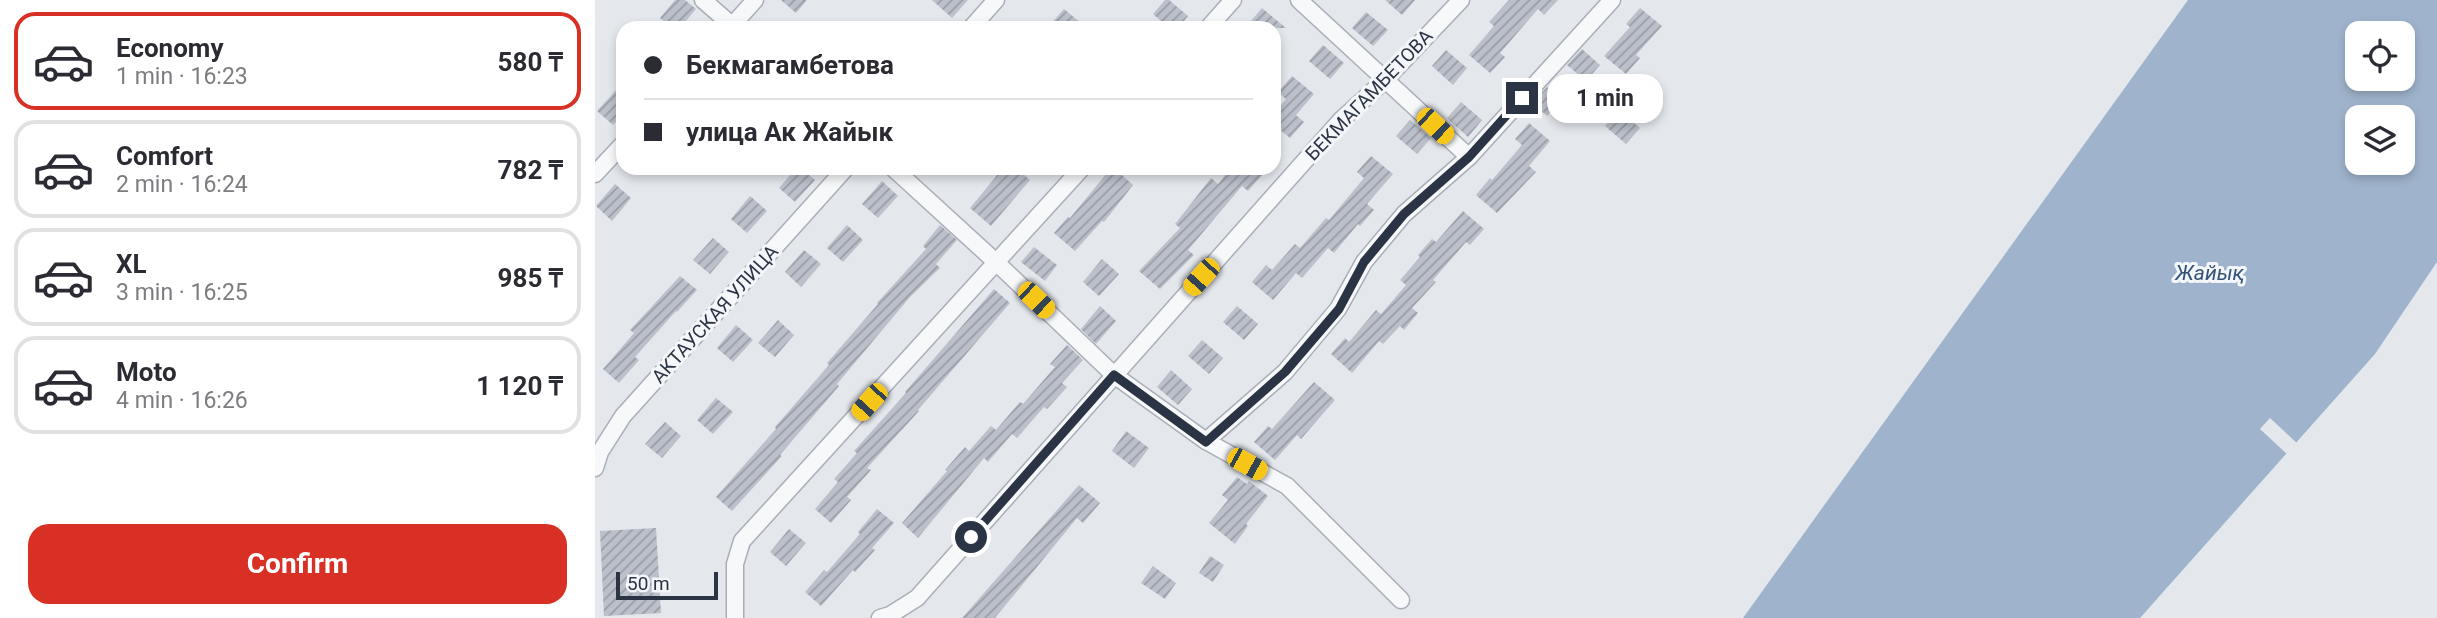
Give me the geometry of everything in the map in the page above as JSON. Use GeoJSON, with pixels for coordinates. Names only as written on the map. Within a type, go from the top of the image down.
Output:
{"type":"FeatureCollection","features":[{"type":"Feature","properties":{"kind":"street"},"geometry":{"type":"LineString","coordinates":[[703,0],[726,21]]}},
{"type":"Feature","properties":{"kind":"street"},"geometry":{"type":"LineString","coordinates":[[737,21],[755,0]]}},
{"type":"Feature","properties":{"kind":"street"},"geometry":{"type":"LineString","coordinates":[[977,21],[996,0]]}},
{"type":"Feature","properties":{"kind":"street"},"geometry":{"type":"LineString","coordinates":[[1214,21],[1233,0]]}},
{"type":"Feature","properties":{"kind":"street"},"geometry":{"type":"LineString","coordinates":[[1299,0],[1469,157]]}},
{"type":"Feature","properties":{"kind":"street","name":"БЕКМАГАМБЕТОВА"},"geometry":{"type":"LineString","coordinates":[[880,618],[890,615],[917,598],[1341,120],[1385,80],[1461,0]]}},
{"type":"Feature","properties":{"kind":"street"},"geometry":{"type":"LineString","coordinates":[[1206,442],[1285,372],[1339,309],[1364,262],[1404,214],[1469,157],[1612,0]]}},
{"type":"Feature","properties":{"kind":"street"},"geometry":{"type":"LineString","coordinates":[[595,174],[616,152]]}},
{"type":"Feature","properties":{"kind":"street","name":"АКТАУСКАЯ УЛИЦА"},"geometry":{"type":"LineString","coordinates":[[595,468],[598,450],[623,416],[840,175]]}},
{"type":"Feature","properties":{"kind":"street"},"geometry":{"type":"LineString","coordinates":[[901,175],[1114,375],[1206,442],[1287,486],[1401,600]]}},
{"type":"Feature","properties":{"kind":"street"},"geometry":{"type":"LineString","coordinates":[[735,618],[735,564],[742,541],[1076,175]]}},
{"type":"Feature","properties":{"kind":"water","name":"Жайық"},"geometry":{"type":"Polygon","coordinates":[[[2188,0],[2437,0],[2437,262],[2375,354],[2140,618],[1743,618],[2188,0]]]}},
{"type":"Feature","properties":{"kind":"pier"},"geometry":{"type":"Polygon","coordinates":[[[2270,418],[2299,445],[2289,456],[2260,429],[2270,418]]]}},
{"type":"Feature","properties":{"kind":"building"},"geometry":{"type":"Polygon","coordinates":[[[675,0],[685,0],[696,9],[686,21],[664,21],[660,18],[675,0]]]}},
{"type":"Feature","properties":{"kind":"building"},"geometry":{"type":"Polygon","coordinates":[[[781,0],[807,0],[796,13],[781,0]]]}},
{"type":"Feature","properties":{"kind":"building"},"geometry":{"type":"Polygon","coordinates":[[[932,0],[968,0],[952,18],[932,0]]]}},
{"type":"Feature","properties":{"kind":"building"},"geometry":{"type":"Polygon","coordinates":[[[1165,0],[1169,0],[1188,16],[1184,21],[1161,21],[1153,14],[1165,0]]]}},
{"type":"Feature","properties":{"kind":"building"},"geometry":{"type":"Polygon","coordinates":[[[1385,0],[1415,0],[1402,15],[1385,0]]]}},
{"type":"Feature","properties":{"kind":"building"},"geometry":{"type":"Polygon","coordinates":[[[1509,0],[1558,0],[1544,15],[1538,9],[1500,53],[1505,57],[1490,73],[1469,55],[1494,26],[1489,22],[1509,0]]]}},
{"type":"Feature","properties":{"kind":"building"},"geometry":{"type":"Polygon","coordinates":[[[1262,8],[1278,21],[1251,21],[1262,8]]]}},
{"type":"Feature","properties":{"kind":"building"},"geometry":{"type":"Polygon","coordinates":[[[1640,8],[1662,26],[1636,55],[1640,58],[1626,74],[1604,56],[1630,27],[1626,24],[1640,8]]]}},
{"type":"Feature","properties":{"kind":"building"},"geometry":{"type":"Polygon","coordinates":[[[1064,9],[1079,21],[1053,21],[1064,9]]]}},
{"type":"Feature","properties":{"kind":"building"},"geometry":{"type":"Polygon","coordinates":[[[1366,12],[1388,30],[1373,46],[1352,28],[1366,12]]]}},
{"type":"Feature","properties":{"kind":"building"},"geometry":{"type":"Polygon","coordinates":[[[1323,45],[1344,63],[1330,79],[1309,61],[1323,45]]]}},
{"type":"Feature","properties":{"kind":"building"},"geometry":{"type":"Polygon","coordinates":[[[1582,49],[1600,65],[1586,81],[1567,65],[1582,49]]]}},
{"type":"Feature","properties":{"kind":"building"},"geometry":{"type":"Polygon","coordinates":[[[1446,50],[1467,68],[1453,85],[1432,66],[1446,50]]]}},
{"type":"Feature","properties":{"kind":"building"},"geometry":{"type":"Polygon","coordinates":[[[1292,76],[1314,94],[1296,115],[1304,122],[1290,138],[1281,131],[1281,105],[1286,99],[1281,95],[1281,89],[1292,76]]]}},
{"type":"Feature","properties":{"kind":"building"},"geometry":{"type":"Polygon","coordinates":[[[1547,87],[1561,100],[1547,116],[1532,103],[1547,87]]]}},
{"type":"Feature","properties":{"kind":"building"},"geometry":{"type":"Polygon","coordinates":[[[616,90],[616,122],[613,125],[597,111],[616,90]]]}},
{"type":"Feature","properties":{"kind":"building"},"geometry":{"type":"Polygon","coordinates":[[[1461,102],[1482,120],[1468,137],[1447,118],[1461,102]]]}},
{"type":"Feature","properties":{"kind":"building"},"geometry":{"type":"Polygon","coordinates":[[[1619,110],[1640,128],[1626,144],[1605,126],[1619,110]]]}},
{"type":"Feature","properties":{"kind":"building"},"geometry":{"type":"Polygon","coordinates":[[[1410,120],[1431,138],[1417,154],[1396,136],[1410,120]]]}},
{"type":"Feature","properties":{"kind":"building"},"geometry":{"type":"Polygon","coordinates":[[[1529,123],[1550,141],[1529,166],[1536,172],[1497,213],[1476,195],[1522,145],[1515,139],[1529,123]]]}},
{"type":"Feature","properties":{"kind":"building"},"geometry":{"type":"Polygon","coordinates":[[[1371,156],[1393,174],[1367,204],[1374,210],[1360,226],[1358,224],[1334,253],[1328,248],[1302,278],[1296,273],[1273,300],[1252,282],[1266,265],[1272,270],[1295,244],[1300,248],[1326,218],[1329,220],[1364,178],[1357,172],[1371,156]]]}},
{"type":"Feature","properties":{"kind":"building"},"geometry":{"type":"Polygon","coordinates":[[[790,175],[809,175],[815,180],[795,202],[779,188],[790,175]]]}},
{"type":"Feature","properties":{"kind":"building"},"geometry":{"type":"Polygon","coordinates":[[[997,175],[1024,175],[1030,180],[991,226],[970,208],[997,175]]]}},
{"type":"Feature","properties":{"kind":"building"},"geometry":{"type":"Polygon","coordinates":[[[1105,175],[1122,175],[1133,185],[1104,222],[1102,221],[1075,251],[1054,233],[1105,175]]]}},
{"type":"Feature","properties":{"kind":"building"},"geometry":{"type":"Polygon","coordinates":[[[1225,175],[1262,175],[1248,191],[1242,186],[1188,250],[1194,255],[1160,289],[1139,271],[1180,228],[1175,224],[1211,178],[1218,184],[1225,175]]]}},
{"type":"Feature","properties":{"kind":"building"},"geometry":{"type":"Polygon","coordinates":[[[882,181],[898,196],[878,218],[862,204],[882,181]]]}},
{"type":"Feature","properties":{"kind":"building"},"geometry":{"type":"Polygon","coordinates":[[[615,184],[631,198],[612,221],[596,206],[615,184]]]}},
{"type":"Feature","properties":{"kind":"building"},"geometry":{"type":"Polygon","coordinates":[[[750,196],[767,211],[747,233],[731,219],[750,196]]]}},
{"type":"Feature","properties":{"kind":"building"},"geometry":{"type":"Polygon","coordinates":[[[1463,211],[1484,229],[1470,245],[1466,242],[1433,280],[1436,282],[1412,308],[1418,313],[1404,330],[1400,326],[1383,344],[1379,341],[1352,373],[1331,354],[1345,338],[1349,342],[1376,310],[1381,314],[1406,285],[1400,280],[1420,257],[1418,255],[1432,239],[1436,242],[1463,211]]]}},
{"type":"Feature","properties":{"kind":"building"},"geometry":{"type":"Polygon","coordinates":[[[847,225],[863,240],[843,262],[827,248],[847,225]]]}},
{"type":"Feature","properties":{"kind":"building"},"geometry":{"type":"Polygon","coordinates":[[[940,225],[957,240],[936,264],[940,268],[910,297],[837,384],[839,386],[780,455],[782,456],[732,511],[716,497],[776,429],[877,303],[926,249],[923,246],[940,225]]]}},
{"type":"Feature","properties":{"kind":"building"},"geometry":{"type":"Polygon","coordinates":[[[713,238],[729,252],[710,274],[693,260],[713,238]]]}},
{"type":"Feature","properties":{"kind":"building"},"geometry":{"type":"Polygon","coordinates":[[[1034,247],[1057,265],[1045,281],[1021,262],[1034,247]]]}},
{"type":"Feature","properties":{"kind":"building"},"geometry":{"type":"Polygon","coordinates":[[[804,250],[821,264],[801,287],[785,272],[804,250]]]}},
{"type":"Feature","properties":{"kind":"building"},"geometry":{"type":"Polygon","coordinates":[[[1102,259],[1119,274],[1099,296],[1083,282],[1102,259]]]}},
{"type":"Feature","properties":{"kind":"building"},"geometry":{"type":"Polygon","coordinates":[[[680,276],[697,290],[635,357],[639,360],[619,383],[603,369],[634,333],[630,330],[680,276]]]}},
{"type":"Feature","properties":{"kind":"building"},"geometry":{"type":"Polygon","coordinates":[[[994,289],[1010,303],[867,468],[871,470],[847,497],[851,500],[831,523],[815,509],[838,482],[834,479],[857,453],[854,451],[994,289]]]}},
{"type":"Feature","properties":{"kind":"building"},"geometry":{"type":"Polygon","coordinates":[[[1100,306],[1116,321],[1096,344],[1081,329],[1100,306]]]}},
{"type":"Feature","properties":{"kind":"building"},"geometry":{"type":"Polygon","coordinates":[[[1237,306],[1258,324],[1244,340],[1223,322],[1237,306]]]}},
{"type":"Feature","properties":{"kind":"building"},"geometry":{"type":"Polygon","coordinates":[[[778,320],[794,335],[775,357],[758,343],[778,320]]]}},
{"type":"Feature","properties":{"kind":"building"},"geometry":{"type":"Polygon","coordinates":[[[736,325],[753,340],[733,362],[717,348],[736,325]]]}},
{"type":"Feature","properties":{"kind":"building"},"geometry":{"type":"Polygon","coordinates":[[[1202,340],[1223,358],[1209,374],[1188,356],[1202,340]]]}},
{"type":"Feature","properties":{"kind":"building"},"geometry":{"type":"Polygon","coordinates":[[[1067,345],[1083,360],[1062,383],[1067,387],[1047,409],[1044,407],[1017,438],[1012,434],[988,462],[984,458],[918,538],[902,523],[965,447],[969,451],[991,426],[996,430],[1020,402],[1023,404],[1055,367],[1050,364],[1067,345]]]}},
{"type":"Feature","properties":{"kind":"building"},"geometry":{"type":"Polygon","coordinates":[[[1171,370],[1192,389],[1178,405],[1157,387],[1171,370]]]}},
{"type":"Feature","properties":{"kind":"building"},"geometry":{"type":"Polygon","coordinates":[[[1314,382],[1335,400],[1301,439],[1297,435],[1275,460],[1254,442],[1268,426],[1272,429],[1314,382]]]}},
{"type":"Feature","properties":{"kind":"building"},"geometry":{"type":"Polygon","coordinates":[[[716,398],[733,412],[713,434],[697,420],[716,398]]]}},
{"type":"Feature","properties":{"kind":"building"},"geometry":{"type":"Polygon","coordinates":[[[665,422],[681,436],[662,458],[645,444],[665,422]]]}},
{"type":"Feature","properties":{"kind":"building"},"geometry":{"type":"Polygon","coordinates":[[[1126,431],[1149,448],[1134,468],[1112,451],[1126,431]]]}},
{"type":"Feature","properties":{"kind":"building"},"geometry":{"type":"Polygon","coordinates":[[[1237,477],[1247,484],[1249,481],[1268,496],[1246,524],[1248,526],[1235,544],[1209,523],[1228,500],[1222,495],[1237,477]]]}},
{"type":"Feature","properties":{"kind":"building"},"geometry":{"type":"Polygon","coordinates":[[[1079,485],[1100,503],[1083,523],[1077,518],[995,618],[962,618],[1079,485]]]}},
{"type":"Feature","properties":{"kind":"building"},"geometry":{"type":"Polygon","coordinates":[[[877,509],[894,523],[872,548],[875,550],[821,606],[805,592],[824,570],[827,572],[860,534],[858,532],[877,509]]]}},
{"type":"Feature","properties":{"kind":"building"},"geometry":{"type":"Polygon","coordinates":[[[656,528],[661,613],[604,616],[600,531],[656,528]]]}},
{"type":"Feature","properties":{"kind":"building"},"geometry":{"type":"Polygon","coordinates":[[[789,529],[806,543],[786,566],[770,552],[789,529]]]}},
{"type":"Feature","properties":{"kind":"building"},"geometry":{"type":"Polygon","coordinates":[[[1210,556],[1224,565],[1213,582],[1199,573],[1210,556]]]}},
{"type":"Feature","properties":{"kind":"building"},"geometry":{"type":"Polygon","coordinates":[[[1153,566],[1176,583],[1165,599],[1141,583],[1153,566]]]}},
{"type":"Feature","properties":{"kind":"route"},"geometry":{"type":"LineString","coordinates":[[971,537],[1114,375],[1206,442],[1285,372],[1339,309],[1364,262],[1404,214],[1469,157],[1522,98]]}}]}
